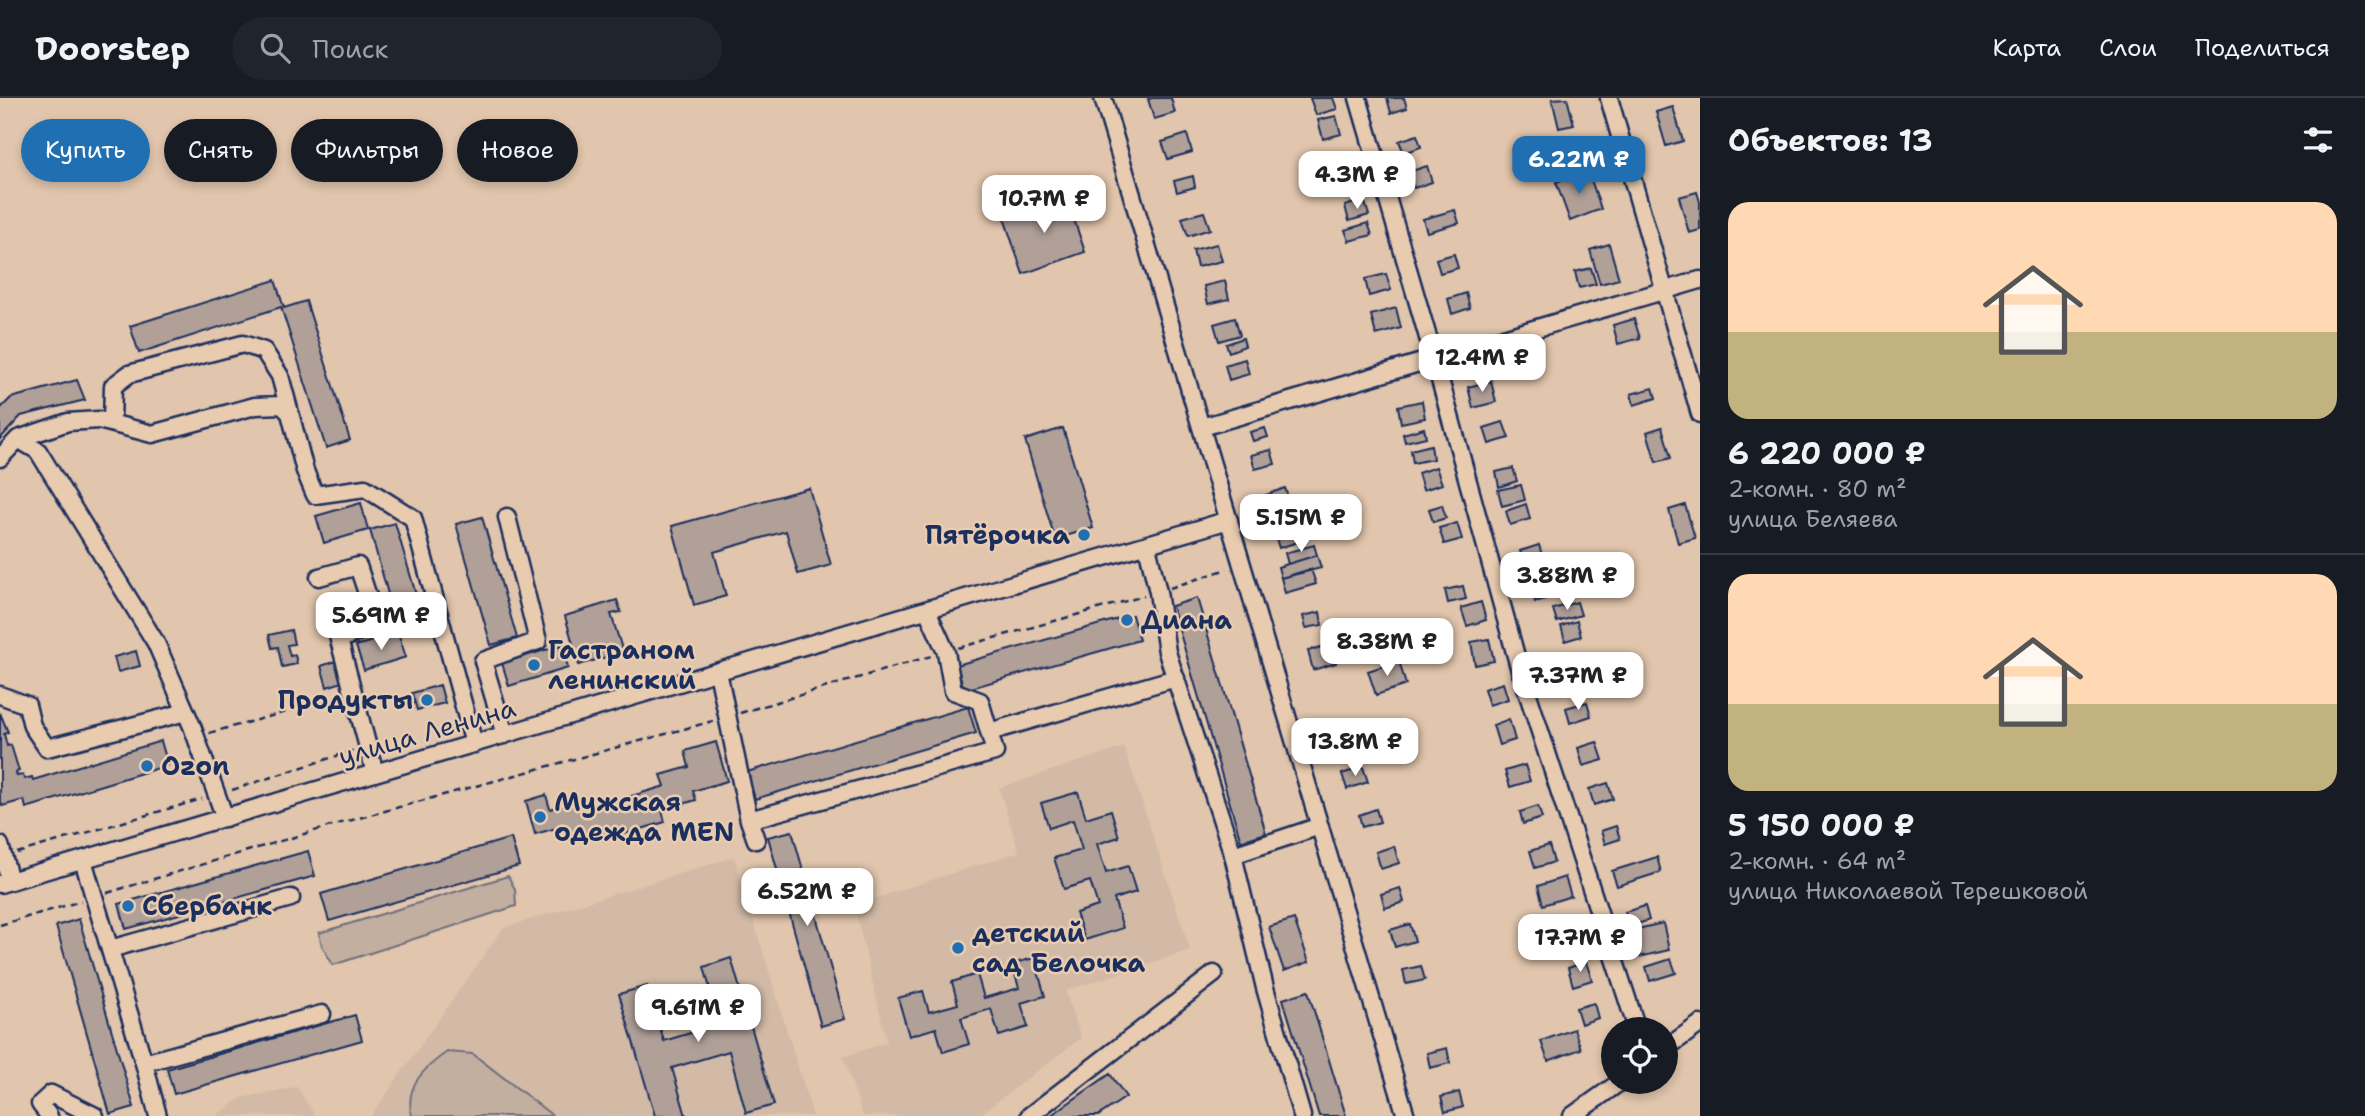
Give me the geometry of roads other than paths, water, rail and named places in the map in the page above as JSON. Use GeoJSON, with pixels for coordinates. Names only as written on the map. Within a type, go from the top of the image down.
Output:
{"type":"FeatureCollection","features":[{"type":"Feature","properties":{"kind":"street"},"geometry":{"type":"LineString","coordinates":[[1103,98],[1405,1116]]}},
{"type":"Feature","properties":{"kind":"street"},"geometry":{"type":"LineString","coordinates":[[1358,98],[1434,358],[1519,667],[1633,1017]]}},
{"type":"Feature","properties":{"kind":"street"},"geometry":{"type":"LineString","coordinates":[[1609,98],[1700,414]]}},
{"type":"Feature","properties":{"kind":"street"},"geometry":{"type":"LineString","coordinates":[[1202,427],[1700,280]]}},
{"type":"Feature","properties":{"kind":"street"},"geometry":{"type":"LineString","coordinates":[[112,424],[113,386],[129,374],[243,344],[264,351],[280,376],[305,471],[315,495],[365,488],[414,517],[474,744]]}},
{"type":"Feature","properties":{"kind":"street"},"geometry":{"type":"LineString","coordinates":[[0,458],[18,439],[68,422],[99,421],[152,434],[255,406],[282,405],[290,413]]}},
{"type":"Feature","properties":{"kind":"street"},"geometry":{"type":"LineString","coordinates":[[18,439],[38,451],[156,643],[196,736],[225,818]]}},
{"type":"Feature","properties":{"kind":"street"},"geometry":{"type":"LineString","coordinates":[[505,735],[483,661],[538,641],[507,517]]}},
{"type":"Feature","properties":{"kind":"street","name":"улица Ленина"},"geometry":{"type":"LineString","coordinates":[[5,883],[1229,520]]}},
{"type":"Feature","properties":{"kind":"street"},"geometry":{"type":"LineString","coordinates":[[1147,546],[1158,592],[1167,652],[1233,856],[1265,988],[1302,1116]]}},
{"type":"Feature","properties":{"kind":"street"},"geometry":{"type":"LineString","coordinates":[[319,577],[358,566],[377,624],[339,640]]}},
{"type":"Feature","properties":{"kind":"street"},"geometry":{"type":"LineString","coordinates":[[749,820],[995,752],[980,701],[953,691],[946,652],[927,610]]}},
{"type":"Feature","properties":{"kind":"street"},"geometry":{"type":"LineString","coordinates":[[334,619],[375,773]]}},
{"type":"Feature","properties":{"kind":"street"},"geometry":{"type":"LineString","coordinates":[[718,672],[749,820],[756,840]]}},
{"type":"Feature","properties":{"kind":"street"},"geometry":{"type":"LineString","coordinates":[[989,732],[1175,678]]}},
{"type":"Feature","properties":{"kind":"street"},"geometry":{"type":"LineString","coordinates":[[0,695],[27,705],[32,726],[47,748],[186,712]]}},
{"type":"Feature","properties":{"kind":"street"},"geometry":{"type":"LineString","coordinates":[[1233,856],[1320,826]]}},
{"type":"Feature","properties":{"kind":"street"},"geometry":{"type":"LineString","coordinates":[[2,851],[5,883]]}},
{"type":"Feature","properties":{"kind":"street"},"geometry":{"type":"LineString","coordinates":[[83,860],[158,1116]]}},
{"type":"Feature","properties":{"kind":"street"},"geometry":{"type":"LineString","coordinates":[[110,949],[291,898]]}},
{"type":"Feature","properties":{"kind":"street"},"geometry":{"type":"LineString","coordinates":[[1029,1116],[1214,974]]}},
{"type":"Feature","properties":{"kind":"street"},"geometry":{"type":"LineString","coordinates":[[144,1063],[322,1014]]}},
{"type":"Feature","properties":{"kind":"street"},"geometry":{"type":"LineString","coordinates":[[1678,1040],[1700,1024]]}},
{"type":"Feature","properties":{"kind":"street"},"geometry":{"type":"LineString","coordinates":[[49,1116],[40,1104],[51,1094],[96,1116]]}},
{"type":"Feature","properties":{"kind":"street"},"geometry":{"type":"LineString","coordinates":[[1572,1116],[1603,1094]]}},
{"type":"Feature","properties":{"kind":"place","name":"Пятёрочка"},"geometry":{"type":"Point","coordinates":[1084,535]}},
{"type":"Feature","properties":{"kind":"place","name":"Диана"},"geometry":{"type":"Point","coordinates":[1127,620]}},
{"type":"Feature","properties":{"kind":"place","name":"Гастраном ленинский"},"geometry":{"type":"Point","coordinates":[534,665]}},
{"type":"Feature","properties":{"kind":"place","name":"Продукты"},"geometry":{"type":"Point","coordinates":[427,700]}},
{"type":"Feature","properties":{"kind":"place","name":"Ozon"},"geometry":{"type":"Point","coordinates":[147,766]}},
{"type":"Feature","properties":{"kind":"place","name":"Мужская одежда MEN"},"geometry":{"type":"Point","coordinates":[540,817]}},
{"type":"Feature","properties":{"kind":"place","name":"Сбербанк"},"geometry":{"type":"Point","coordinates":[128,906]}},
{"type":"Feature","properties":{"kind":"place","name":"детский сад Белочка"},"geometry":{"type":"Point","coordinates":[958,948]}}]}
